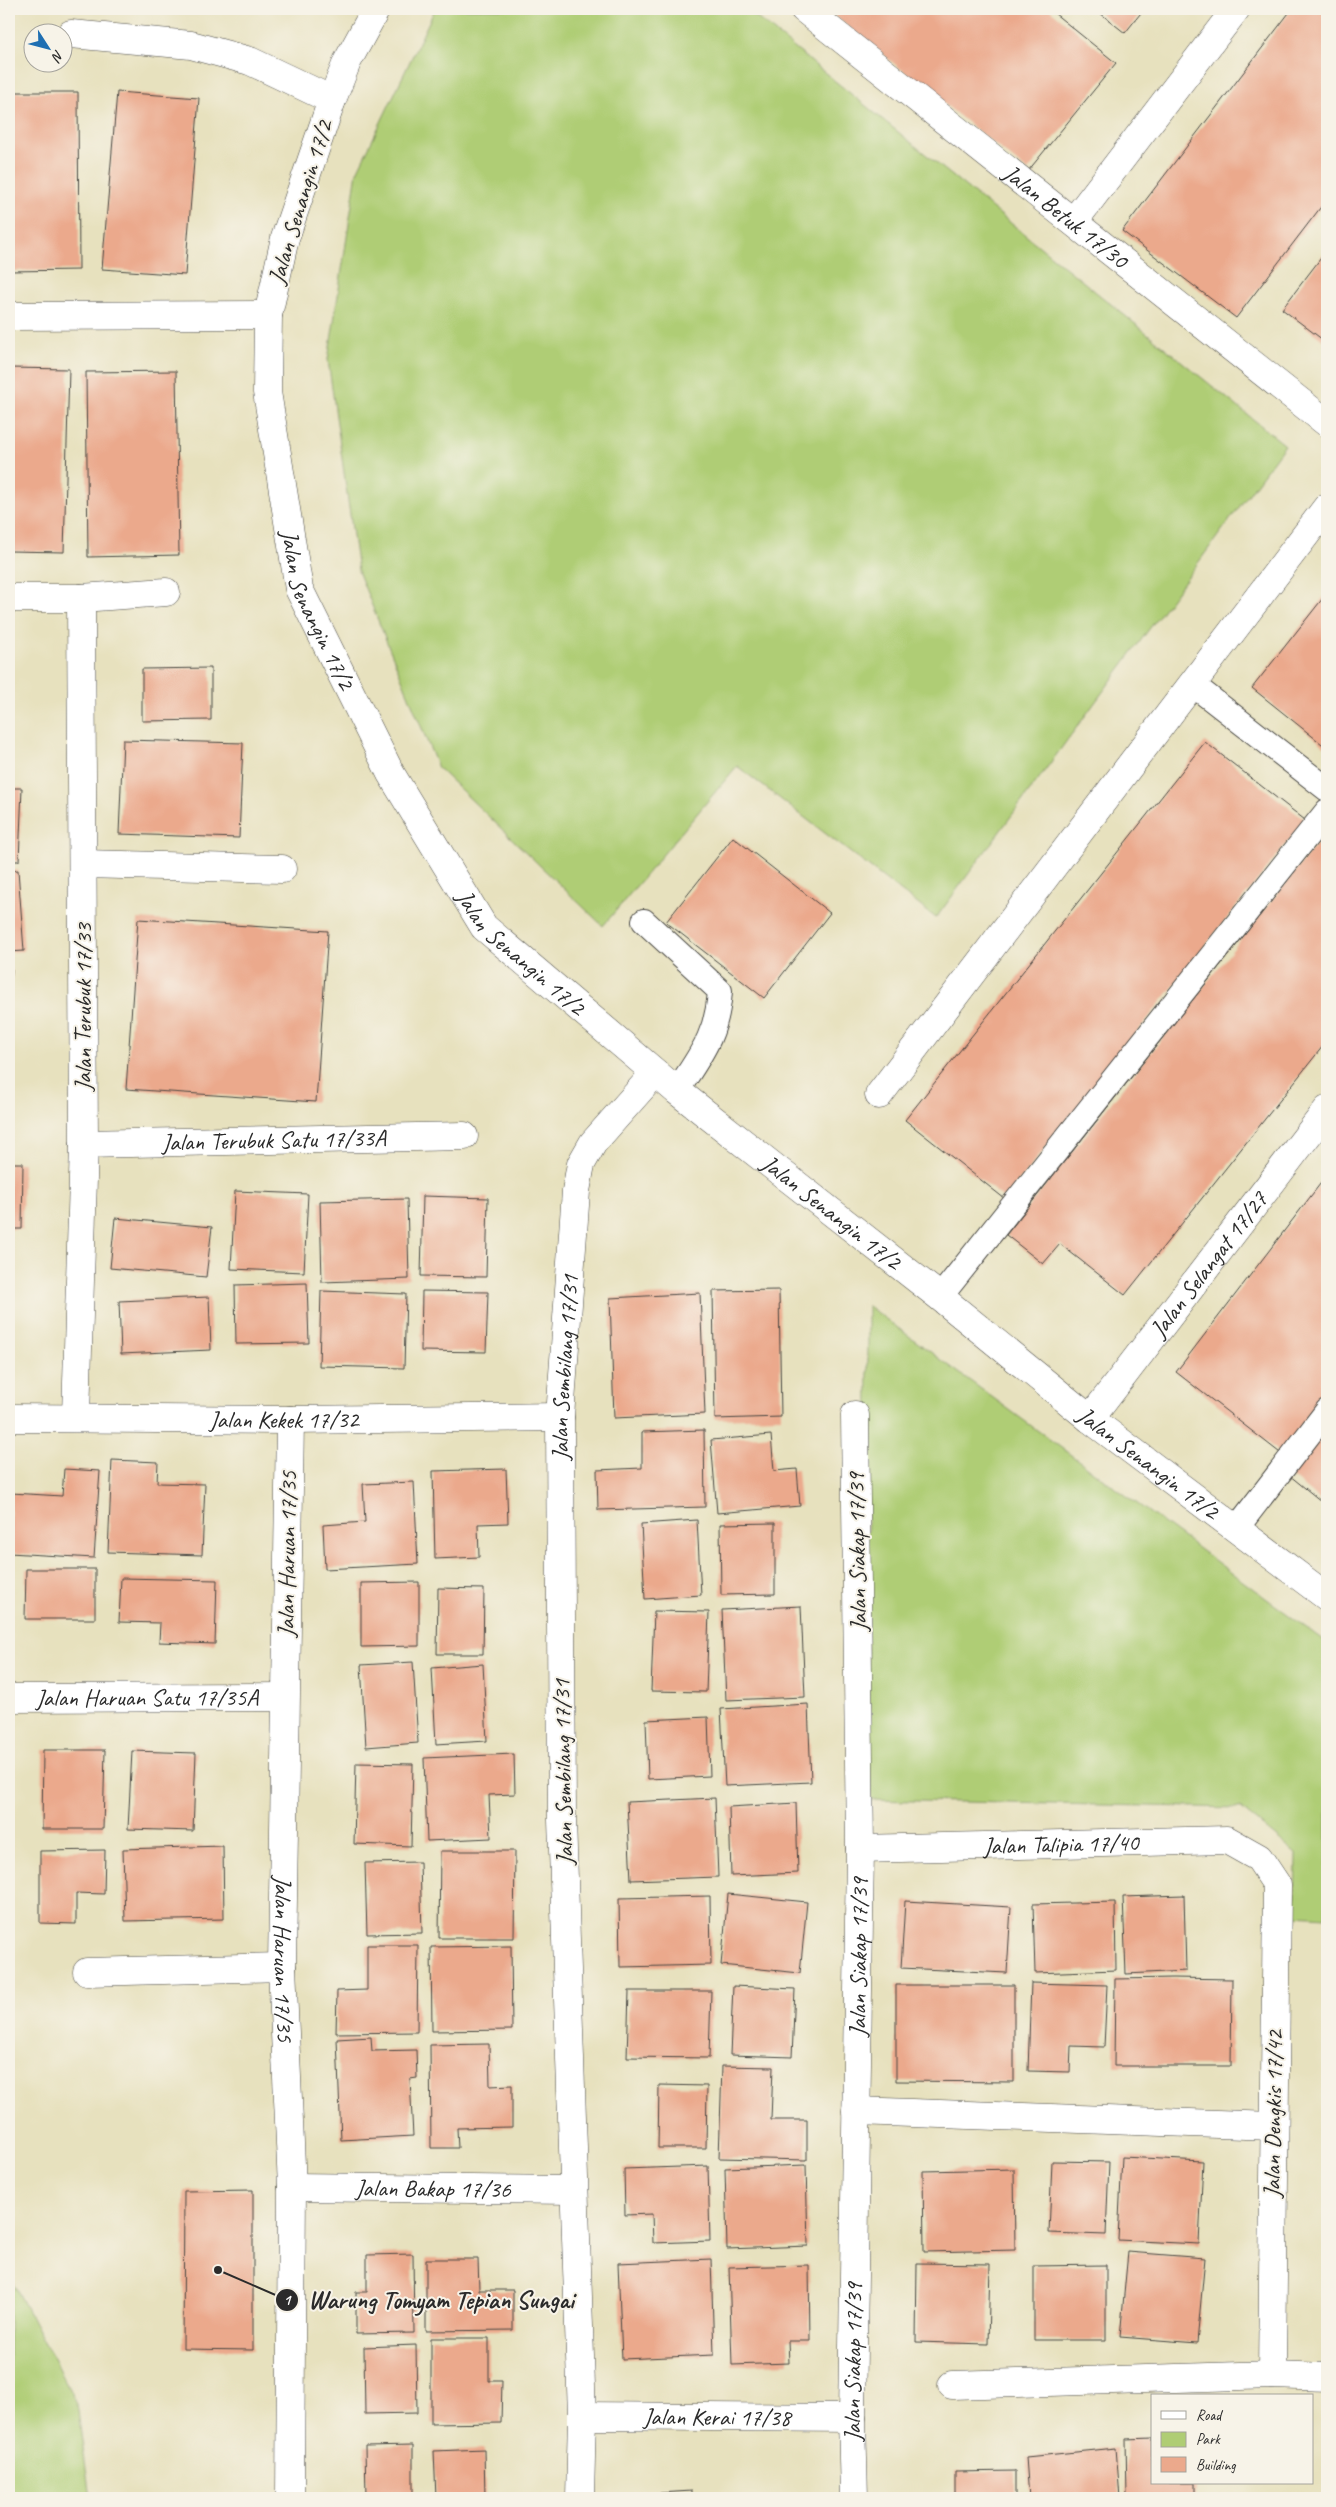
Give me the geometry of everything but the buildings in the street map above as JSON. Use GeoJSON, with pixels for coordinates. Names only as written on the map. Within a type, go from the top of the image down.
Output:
{"type":"FeatureCollection","features":[{"type":"Feature","properties":{"kind":"street","name":"Jalan Senangin 17/2"},"geometry":{"type":"LineString","coordinates":[[376,9],[347,62],[332,100],[285,238],[268,315],[267,392],[299,589],[390,774],[484,927],[677,1092],[940,1297],[1090,1419],[1327,1597]]}},
{"type":"Feature","properties":{"kind":"street","name":"Jalan Betuk 17/30"},"geometry":{"type":"LineString","coordinates":[[804,9],[1327,423]]}},
{"type":"Feature","properties":{"kind":"street"},"geometry":{"type":"LineString","coordinates":[[1074,221],[1236,9]]}},
{"type":"Feature","properties":{"kind":"street"},"geometry":{"type":"LineString","coordinates":[[72,34],[191,45],[250,61],[332,100]]}},
{"type":"Feature","properties":{"kind":"street"},"geometry":{"type":"LineString","coordinates":[[9,316],[268,315]]}},
{"type":"Feature","properties":{"kind":"street"},"geometry":{"type":"LineString","coordinates":[[878,1095],[1327,507]]}},
{"type":"Feature","properties":{"kind":"street"},"geometry":{"type":"LineString","coordinates":[[9,598],[82,598],[166,592]]}},
{"type":"Feature","properties":{"kind":"street","name":"Jalan Terubuk 17/33"},"geometry":{"type":"LineString","coordinates":[[76,1417],[84,1144],[82,598]]}},
{"type":"Feature","properties":{"kind":"street"},"geometry":{"type":"LineString","coordinates":[[83,864],[282,869]]}},
{"type":"Feature","properties":{"kind":"street","name":"Jalan Sembilang 17/31"},"geometry":{"type":"LineString","coordinates":[[580,2498],[582,2416],[562,1820],[560,1417],[576,1191],[581,1164],[593,1143],[656,1073]]}},
{"type":"Feature","properties":{"kind":"street","name":"Jalan Selangat 17/27"},"geometry":{"type":"LineString","coordinates":[[1090,1419],[1327,1110]]}},
{"type":"Feature","properties":{"kind":"street","name":"Jalan Terubuk Satu 17/33A"},"geometry":{"type":"LineString","coordinates":[[84,1144],[464,1136]]}},
{"type":"Feature","properties":{"kind":"street","name":"Jalan Siakap 17/39"},"geometry":{"type":"LineString","coordinates":[[854,2498],[852,2418],[860,1849],[855,1415]]}},
{"type":"Feature","properties":{"kind":"street","name":"Jalan Kekek 17/32"},"geometry":{"type":"LineString","coordinates":[[9,1418],[290,1420],[560,1417]]}},
{"type":"Feature","properties":{"kind":"street","name":"Jalan Haruan 17/35"},"geometry":{"type":"LineString","coordinates":[[290,1420],[282,1968],[292,2187],[290,2498]]}},
{"type":"Feature","properties":{"kind":"street","name":"Jalan Haruan Satu 17/35A"},"geometry":{"type":"LineString","coordinates":[[9,1698],[285,1697]]}},
{"type":"Feature","properties":{"kind":"street","name":"Jalan Talipia 17/40"},"geometry":{"type":"LineString","coordinates":[[860,1849],[1226,1840],[1259,1858]]}},
{"type":"Feature","properties":{"kind":"street","name":"Jalan Dengkis 17/42"},"geometry":{"type":"LineString","coordinates":[[1259,1858],[1277,1885],[1272,2126],[1272,2375]]}},
{"type":"Feature","properties":{"kind":"street"},"geometry":{"type":"LineString","coordinates":[[88,1972],[282,1968]]}},
{"type":"Feature","properties":{"kind":"street"},"geometry":{"type":"LineString","coordinates":[[856,2112],[1272,2126]]}},
{"type":"Feature","properties":{"kind":"street","name":"Jalan Bakap 17/36"},"geometry":{"type":"LineString","coordinates":[[292,2187],[574,2190]]}},
{"type":"Feature","properties":{"kind":"street"},"geometry":{"type":"LineString","coordinates":[[952,2385],[1272,2375],[1327,2377]]}},
{"type":"Feature","properties":{"kind":"street","name":"Jalan Kerai 17/38"},"geometry":{"type":"LineString","coordinates":[[582,2416],[852,2418]]}},
{"type":"Feature","properties":{"kind":"lane"},"geometry":{"type":"LineString","coordinates":[[1192,684],[1327,789]]}},
{"type":"Feature","properties":{"kind":"lane"},"geometry":{"type":"LineString","coordinates":[[940,1297],[1327,811]]}},
{"type":"Feature","properties":{"kind":"lane"},"geometry":{"type":"LineString","coordinates":[[644,921],[720,991],[718,1016],[710,1038],[677,1092]]}},
{"type":"Feature","properties":{"kind":"lane"},"geometry":{"type":"LineString","coordinates":[[1236,1529],[1327,1411]]}},
{"type":"Feature","properties":{"kind":"green space"},"geometry":{"type":"Polygon","coordinates":[[[435,9],[746,9],[1285,445],[936,918],[737,766],[603,926],[438,768],[358,571],[328,360],[357,172],[435,9]]]}},
{"type":"Feature","properties":{"kind":"green space"},"geometry":{"type":"Polygon","coordinates":[[[868,1306],[1327,1643],[1327,1917],[1295,1915],[1296,1854],[1240,1808],[867,1800],[868,1306]]]}},
{"type":"Feature","properties":{"kind":"green space"},"geometry":{"type":"Polygon","coordinates":[[[9,2275],[77,2404],[90,2498],[9,2498],[9,2275]]]}},
{"type":"Feature","properties":{"kind":"place","name":"Warung Tomyam Tepian Sungai"},"geometry":{"type":"Point","coordinates":[218,2270]}}]}
